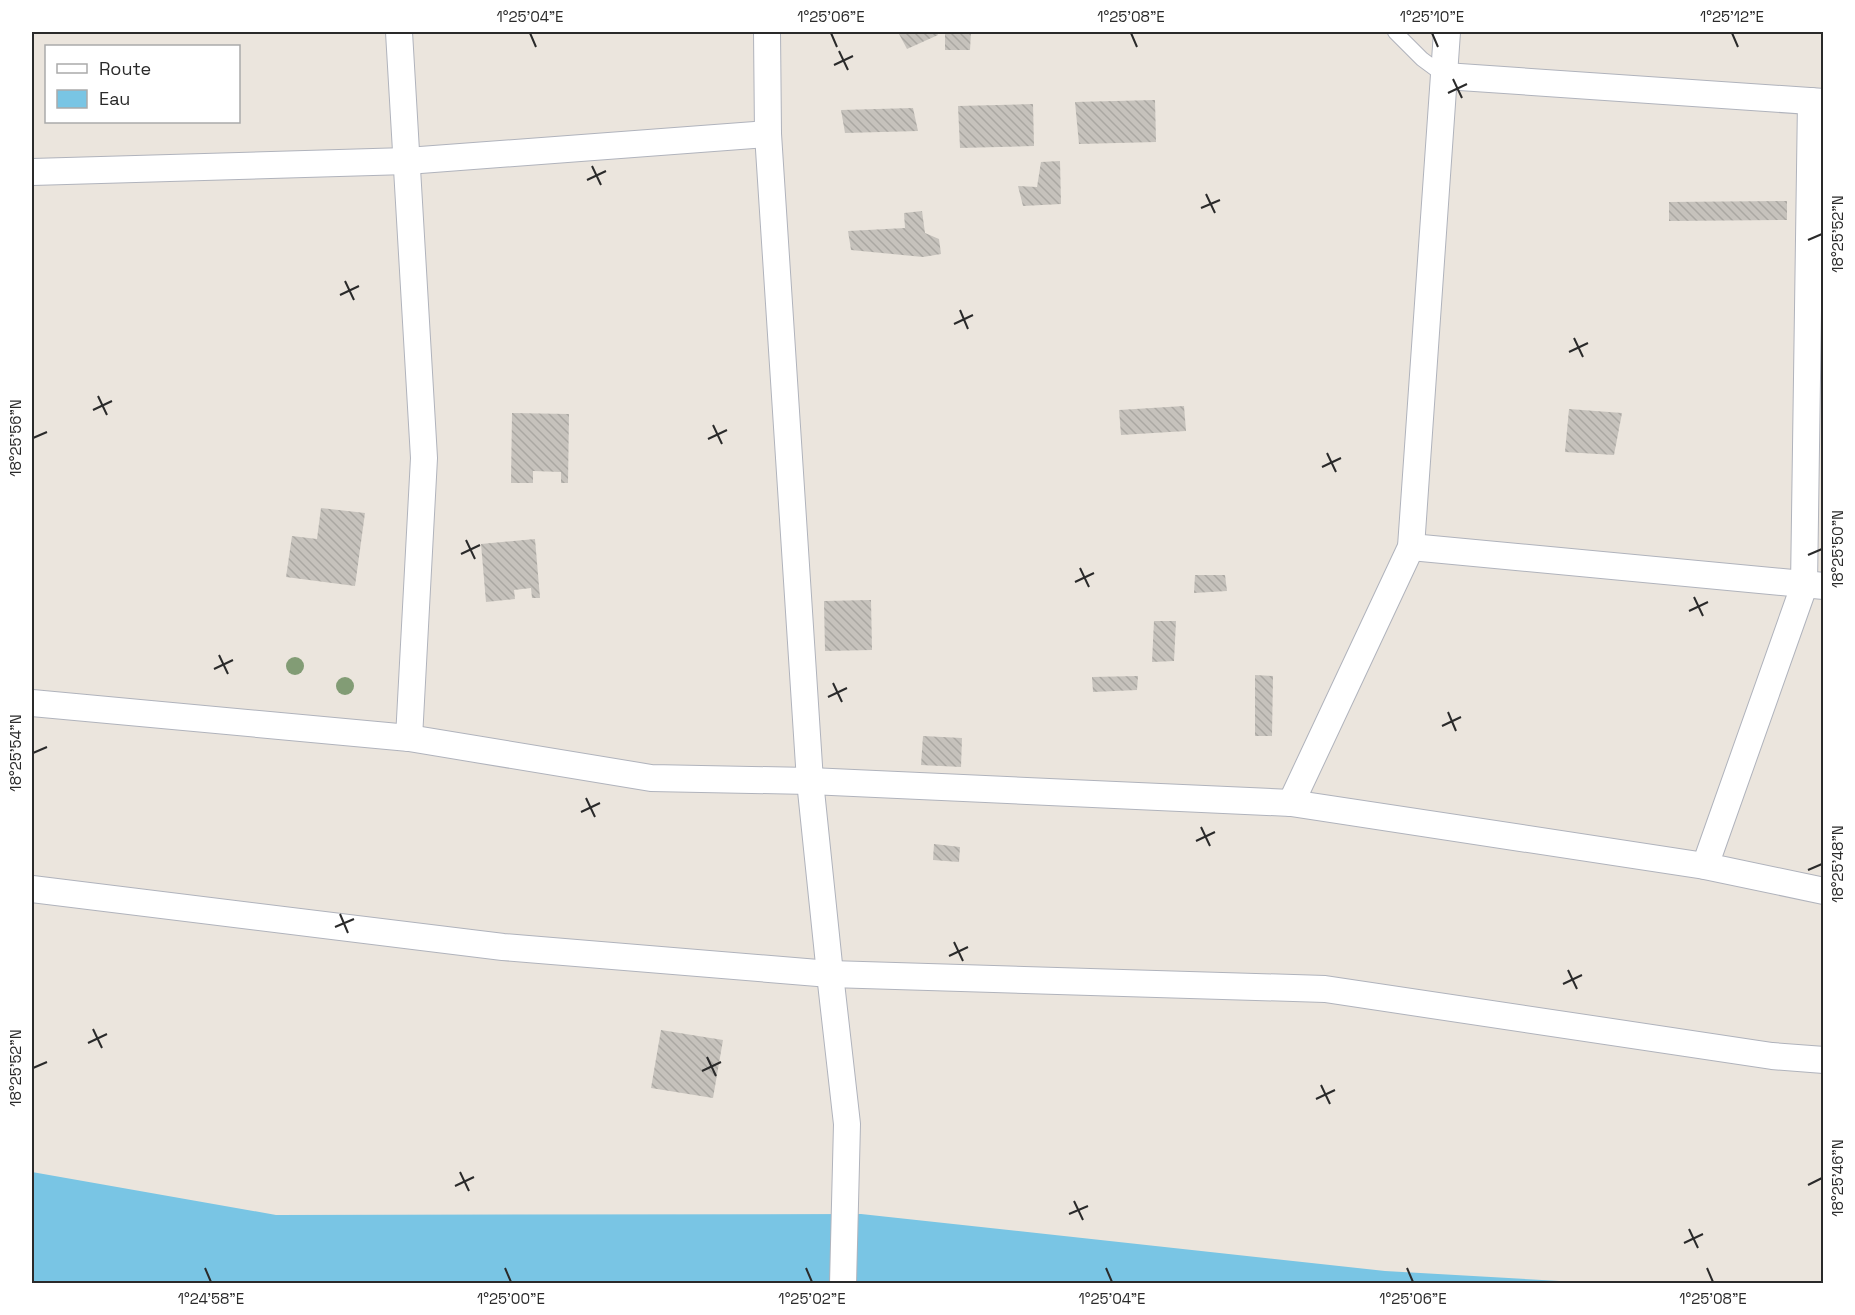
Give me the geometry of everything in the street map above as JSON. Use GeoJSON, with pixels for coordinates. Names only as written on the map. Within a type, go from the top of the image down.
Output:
{"type":"FeatureCollection","features":[{"type":"Feature","properties":{"kind":"street"},"geometry":{"type":"LineString","coordinates":[[399,32],[424,458],[409,738]]}},
{"type":"Feature","properties":{"kind":"street"},"geometry":{"type":"LineString","coordinates":[[767,32],[768,134],[810,781],[847,1124],[843,1284]]}},
{"type":"Feature","properties":{"kind":"street"},"geometry":{"type":"LineString","coordinates":[[1291,803],[1412,547],[1447,32]]}},
{"type":"Feature","properties":{"kind":"street"},"geometry":{"type":"LineString","coordinates":[[1445,76],[1817,102],[1814,586],[1705,866]]}},
{"type":"Feature","properties":{"kind":"street"},"geometry":{"type":"LineString","coordinates":[[32,172],[407,161],[768,134]]}},
{"type":"Feature","properties":{"kind":"street"},"geometry":{"type":"LineString","coordinates":[[1412,547],[1814,586]]}},
{"type":"Feature","properties":{"kind":"street"},"geometry":{"type":"LineString","coordinates":[[32,703],[409,738],[651,778],[810,781],[1291,803],[1705,866],[1824,891]]}},
{"type":"Feature","properties":{"kind":"street"},"geometry":{"type":"LineString","coordinates":[[32,889],[503,947],[830,974],[1325,989],[1760,1054],[1824,1060]]}},
{"type":"Feature","properties":{"kind":"lane"},"geometry":{"type":"LineString","coordinates":[[1395,32],[1422,59],[1445,76]]}},
{"type":"Feature","properties":{"kind":"water"},"geometry":{"type":"Polygon","coordinates":[[[32,1172],[276,1215],[861,1214],[1385,1271],[1595,1283],[32,1283],[32,1172]]]}},
{"type":"Feature","properties":{"kind":"building"},"geometry":{"type":"Polygon","coordinates":[[[898,32],[936,32],[938,35],[907,49],[898,32]]]}},
{"type":"Feature","properties":{"kind":"building"},"geometry":{"type":"Polygon","coordinates":[[[945,32],[971,32],[970,50],[945,50],[945,32]]]}},
{"type":"Feature","properties":{"kind":"building"},"geometry":{"type":"Polygon","coordinates":[[[1155,100],[1156,142],[1079,144],[1075,102],[1155,100]]]}},
{"type":"Feature","properties":{"kind":"building"},"geometry":{"type":"Polygon","coordinates":[[[1033,104],[1034,146],[960,148],[958,106],[1033,104]]]}},
{"type":"Feature","properties":{"kind":"building"},"geometry":{"type":"Polygon","coordinates":[[[913,108],[918,131],[845,133],[841,110],[913,108]]]}},
{"type":"Feature","properties":{"kind":"building"},"geometry":{"type":"Polygon","coordinates":[[[1060,161],[1061,204],[1023,206],[1018,186],[1037,187],[1041,162],[1060,161]]]}},
{"type":"Feature","properties":{"kind":"building"},"geometry":{"type":"Polygon","coordinates":[[[1787,201],[1787,220],[1669,221],[1669,202],[1787,201]]]}},
{"type":"Feature","properties":{"kind":"building"},"geometry":{"type":"Polygon","coordinates":[[[922,211],[925,233],[939,239],[941,254],[923,257],[851,250],[848,231],[905,228],[904,213],[922,211]]]}},
{"type":"Feature","properties":{"kind":"building"},"geometry":{"type":"Polygon","coordinates":[[[1184,406],[1186,431],[1121,435],[1119,410],[1184,406]]]}},
{"type":"Feature","properties":{"kind":"building"},"geometry":{"type":"Polygon","coordinates":[[[1569,409],[1622,413],[1614,455],[1565,452],[1569,409]]]}},
{"type":"Feature","properties":{"kind":"building"},"geometry":{"type":"Polygon","coordinates":[[[512,413],[569,414],[568,483],[561,483],[561,472],[533,471],[533,483],[511,483],[512,413]]]}},
{"type":"Feature","properties":{"kind":"building"},"geometry":{"type":"Polygon","coordinates":[[[321,508],[365,513],[355,586],[286,577],[292,536],[317,539],[321,508]]]}},
{"type":"Feature","properties":{"kind":"building"},"geometry":{"type":"Polygon","coordinates":[[[535,539],[540,598],[532,598],[531,588],[514,590],[515,599],[486,602],[481,544],[535,539]]]}},
{"type":"Feature","properties":{"kind":"building"},"geometry":{"type":"Polygon","coordinates":[[[1195,575],[1225,575],[1227,591],[1194,593],[1195,575]]]}},
{"type":"Feature","properties":{"kind":"building"},"geometry":{"type":"Polygon","coordinates":[[[871,600],[872,650],[825,651],[824,601],[871,600]]]}},
{"type":"Feature","properties":{"kind":"building"},"geometry":{"type":"Polygon","coordinates":[[[1154,621],[1176,621],[1174,661],[1152,662],[1154,621]]]}},
{"type":"Feature","properties":{"kind":"building"},"geometry":{"type":"Polygon","coordinates":[[[1255,675],[1273,676],[1272,736],[1255,736],[1255,675]]]}},
{"type":"Feature","properties":{"kind":"building"},"geometry":{"type":"Polygon","coordinates":[[[1138,676],[1137,690],[1093,692],[1092,677],[1138,676]]]}},
{"type":"Feature","properties":{"kind":"building"},"geometry":{"type":"Polygon","coordinates":[[[923,736],[962,738],[961,767],[921,765],[923,736]]]}},
{"type":"Feature","properties":{"kind":"building"},"geometry":{"type":"Polygon","coordinates":[[[934,844],[960,847],[959,862],[933,860],[934,844]]]}},
{"type":"Feature","properties":{"kind":"building"},"geometry":{"type":"Polygon","coordinates":[[[661,1030],[723,1040],[713,1098],[651,1088],[661,1030]]]}}]}
